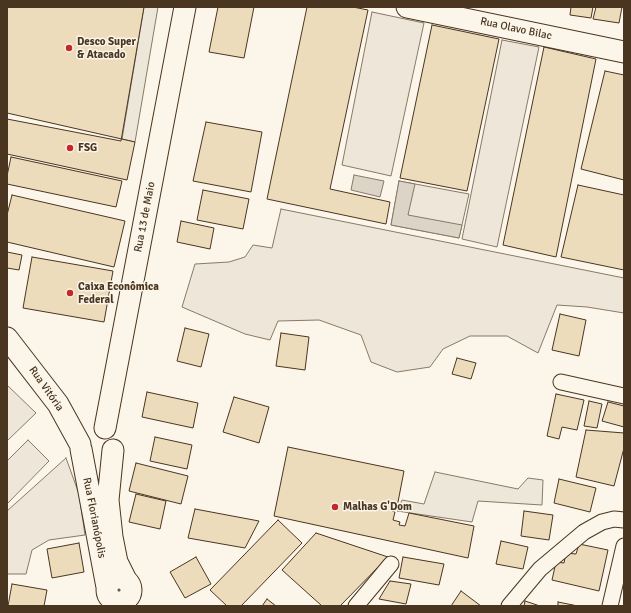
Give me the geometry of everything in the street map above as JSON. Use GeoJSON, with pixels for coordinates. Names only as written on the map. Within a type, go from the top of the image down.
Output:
{"type":"FeatureCollection","features":[{"type":"Feature","properties":{"kind":"main road","name":"Rua 13 de Maio"},"geometry":{"type":"LineString","coordinates":[[105,428],[185,7]]}},
{"type":"Feature","properties":{"kind":"main road","name":"Rua Olavo Bilac"},"geometry":{"type":"LineString","coordinates":[[411,7],[624,52]]}},
{"type":"Feature","properties":{"kind":"main road","name":"Rua Vitória"},"geometry":{"type":"LineString","coordinates":[[7,338],[58,404],[80,447]]}},
{"type":"Feature","properties":{"kind":"main road"},"geometry":{"type":"LineString","coordinates":[[98,426],[105,428],[112,434],[114,439],[115,445],[113,450],[105,458],[94,460],[88,458],[80,447],[83,433],[87,429],[98,426]]}},
{"type":"Feature","properties":{"kind":"main road","name":"Rua Florianópolis"},"geometry":{"type":"LineString","coordinates":[[80,447],[123,596]]}},
{"type":"Feature","properties":{"kind":"main road","name":"Rua Florianópolis"},"geometry":{"type":"LineString","coordinates":[[113,450],[108,500],[112,537],[123,596]]}},
{"type":"Feature","properties":{"kind":"street"},"geometry":{"type":"LineString","coordinates":[[561,382],[624,396]]}},
{"type":"Feature","properties":{"kind":"street"},"geometry":{"type":"LineString","coordinates":[[509,606],[540,569],[584,532],[602,522],[614,519],[624,520]]}},
{"type":"Feature","properties":{"kind":"street"},"geometry":{"type":"LineString","coordinates":[[610,606],[624,546]]}},
{"type":"Feature","properties":{"kind":"street"},"geometry":{"type":"LineString","coordinates":[[356,606],[391,564]]}},
{"type":"Feature","properties":{"kind":"shaded area"},"geometry":{"type":"Polygon","coordinates":[[[144,7],[158,7],[135,142],[122,139],[144,7]]]}},
{"type":"Feature","properties":{"kind":"shaded area"},"geometry":{"type":"Polygon","coordinates":[[[372,12],[424,23],[391,176],[342,165],[372,12]]]}},
{"type":"Feature","properties":{"kind":"shaded area"},"geometry":{"type":"Polygon","coordinates":[[[502,40],[539,47],[497,247],[462,239],[502,40]]]}},
{"type":"Feature","properties":{"kind":"shaded area"},"geometry":{"type":"Polygon","coordinates":[[[354,175],[384,181],[380,197],[351,190],[354,175]]]}},
{"type":"Feature","properties":{"kind":"shaded area"},"geometry":{"type":"Polygon","coordinates":[[[399,181],[469,194],[459,238],[391,225],[399,181]]]}},
{"type":"Feature","properties":{"kind":"shaded area"},"geometry":{"type":"Polygon","coordinates":[[[399,181],[415,184],[408,215],[462,225],[459,238],[391,225],[399,181]]]}},
{"type":"Feature","properties":{"kind":"shaded area"},"geometry":{"type":"Polygon","coordinates":[[[281,209],[624,278],[624,313],[587,307],[557,305],[538,353],[507,336],[470,336],[443,349],[430,367],[397,372],[371,362],[361,335],[319,320],[278,321],[270,340],[245,334],[182,307],[195,264],[229,262],[245,257],[253,245],[272,248],[281,209]]]}},
{"type":"Feature","properties":{"kind":"shaded area"},"geometry":{"type":"Polygon","coordinates":[[[7,385],[36,413],[7,441],[7,385]]]}},
{"type":"Feature","properties":{"kind":"shaded area"},"geometry":{"type":"Polygon","coordinates":[[[28,440],[49,461],[7,504],[7,461],[28,440]]]}},
{"type":"Feature","properties":{"kind":"shaded area"},"geometry":{"type":"Polygon","coordinates":[[[66,458],[79,494],[85,535],[49,540],[32,550],[26,574],[7,574],[7,511],[66,458]]]}},
{"type":"Feature","properties":{"kind":"shaded area"},"geometry":{"type":"Polygon","coordinates":[[[435,472],[518,489],[528,478],[543,480],[542,505],[478,501],[472,522],[397,511],[402,500],[424,504],[435,472]]]}},
{"type":"Feature","properties":{"kind":"building"},"geometry":{"type":"Polygon","coordinates":[[[7,7],[144,7],[121,141],[7,119],[7,7]]]}},
{"type":"Feature","properties":{"kind":"building"},"geometry":{"type":"Polygon","coordinates":[[[218,7],[254,7],[244,58],[209,52],[218,7]]]}},
{"type":"Feature","properties":{"kind":"building"},"geometry":{"type":"Polygon","coordinates":[[[307,7],[353,7],[368,10],[330,189],[390,202],[386,224],[267,199],[307,7]]]}},
{"type":"Feature","properties":{"kind":"building"},"geometry":{"type":"Polygon","coordinates":[[[571,7],[593,7],[591,18],[570,15],[571,7]]]}},
{"type":"Feature","properties":{"kind":"building"},"geometry":{"type":"Polygon","coordinates":[[[596,7],[622,7],[619,23],[593,19],[596,7]]]}},
{"type":"Feature","properties":{"kind":"building"},"geometry":{"type":"Polygon","coordinates":[[[432,25],[499,39],[467,191],[400,178],[432,25]]]}},
{"type":"Feature","properties":{"kind":"building"},"geometry":{"type":"Polygon","coordinates":[[[544,47],[596,59],[556,257],[503,245],[544,47]]]}},
{"type":"Feature","properties":{"kind":"building"},"geometry":{"type":"Polygon","coordinates":[[[605,71],[624,75],[624,180],[581,169],[605,71]]]}},
{"type":"Feature","properties":{"kind":"building","name":"FSG"},"geometry":{"type":"Polygon","coordinates":[[[7,113],[135,142],[127,180],[7,154],[7,113]]]}},
{"type":"Feature","properties":{"kind":"building"},"geometry":{"type":"Polygon","coordinates":[[[206,122],[262,132],[251,192],[193,181],[206,122]]]}},
{"type":"Feature","properties":{"kind":"building"},"geometry":{"type":"Polygon","coordinates":[[[11,157],[122,181],[116,207],[7,184],[11,157]]]}},
{"type":"Feature","properties":{"kind":"building"},"geometry":{"type":"Polygon","coordinates":[[[578,185],[624,195],[624,270],[561,257],[578,185]]]}},
{"type":"Feature","properties":{"kind":"building"},"geometry":{"type":"Polygon","coordinates":[[[203,190],[249,199],[243,229],[197,220],[203,190]]]}},
{"type":"Feature","properties":{"kind":"building"},"geometry":{"type":"Polygon","coordinates":[[[12,195],[125,221],[114,267],[7,242],[7,215],[12,195]]]}},
{"type":"Feature","properties":{"kind":"building"},"geometry":{"type":"Polygon","coordinates":[[[181,221],[214,228],[210,249],[177,242],[181,221]]]}},
{"type":"Feature","properties":{"kind":"building"},"geometry":{"type":"Polygon","coordinates":[[[7,252],[22,255],[19,270],[7,268],[7,252]]]}},
{"type":"Feature","properties":{"kind":"building"},"geometry":{"type":"Polygon","coordinates":[[[32,257],[113,271],[104,322],[23,308],[32,257]]]}},
{"type":"Feature","properties":{"kind":"building"},"geometry":{"type":"Polygon","coordinates":[[[560,314],[586,320],[579,356],[552,350],[560,314]]]}},
{"type":"Feature","properties":{"kind":"building"},"geometry":{"type":"Polygon","coordinates":[[[185,328],[209,334],[201,367],[177,361],[185,328]]]}},
{"type":"Feature","properties":{"kind":"building"},"geometry":{"type":"Polygon","coordinates":[[[281,333],[309,337],[305,370],[276,366],[281,333]]]}},
{"type":"Feature","properties":{"kind":"building"},"geometry":{"type":"Polygon","coordinates":[[[457,358],[476,363],[471,379],[452,374],[457,358]]]}},
{"type":"Feature","properties":{"kind":"building"},"geometry":{"type":"Polygon","coordinates":[[[147,392],[198,403],[193,428],[142,417],[147,392]]]}},
{"type":"Feature","properties":{"kind":"building"},"geometry":{"type":"Polygon","coordinates":[[[556,394],[584,400],[577,430],[562,427],[559,439],[547,436],[556,394]]]}},
{"type":"Feature","properties":{"kind":"building"},"geometry":{"type":"Polygon","coordinates":[[[234,397],[269,407],[259,443],[223,432],[234,397]]]}},
{"type":"Feature","properties":{"kind":"building"},"geometry":{"type":"Polygon","coordinates":[[[589,401],[602,404],[597,428],[584,426],[589,401]]]}},
{"type":"Feature","properties":{"kind":"building"},"geometry":{"type":"Polygon","coordinates":[[[608,402],[624,406],[624,427],[602,421],[608,402]]]}},
{"type":"Feature","properties":{"kind":"building"},"geometry":{"type":"Polygon","coordinates":[[[586,430],[624,433],[624,448],[614,486],[576,477],[586,430]]]}},
{"type":"Feature","properties":{"kind":"building"},"geometry":{"type":"Polygon","coordinates":[[[155,437],[192,445],[187,469],[150,461],[155,437]]]}},
{"type":"Feature","properties":{"kind":"building","name":"Malhas G'Dom"},"geometry":{"type":"Polygon","coordinates":[[[288,447],[404,471],[398,502],[392,511],[395,512],[393,520],[400,522],[399,525],[405,526],[409,513],[474,526],[468,558],[274,516],[288,447]]]}},
{"type":"Feature","properties":{"kind":"building"},"geometry":{"type":"Polygon","coordinates":[[[136,463],[188,476],[181,504],[129,491],[136,463]]]}},
{"type":"Feature","properties":{"kind":"building"},"geometry":{"type":"Polygon","coordinates":[[[559,479],[596,488],[590,512],[554,503],[559,479]]]}},
{"type":"Feature","properties":{"kind":"building"},"geometry":{"type":"Polygon","coordinates":[[[136,494],[166,501],[160,529],[129,522],[136,494]]]}},
{"type":"Feature","properties":{"kind":"building"},"geometry":{"type":"Polygon","coordinates":[[[195,509],[259,521],[245,548],[188,538],[195,509]]]}},
{"type":"Feature","properties":{"kind":"building"},"geometry":{"type":"Polygon","coordinates":[[[524,511],[553,515],[549,540],[521,536],[524,511]]]}},
{"type":"Feature","properties":{"kind":"building"},"geometry":{"type":"Polygon","coordinates":[[[278,520],[302,543],[241,606],[227,606],[210,590],[278,520]]]}},
{"type":"Feature","properties":{"kind":"building"},"geometry":{"type":"Polygon","coordinates":[[[316,533],[388,557],[340,606],[322,606],[282,570],[316,533]]]}},
{"type":"Feature","properties":{"kind":"building"},"geometry":{"type":"Polygon","coordinates":[[[501,541],[528,547],[523,569],[496,564],[501,541]]]}},
{"type":"Feature","properties":{"kind":"building"},"geometry":{"type":"Polygon","coordinates":[[[79,543],[84,572],[52,578],[47,549],[79,543]]]}},
{"type":"Feature","properties":{"kind":"building"},"geometry":{"type":"Polygon","coordinates":[[[579,544],[608,550],[599,591],[552,580],[556,562],[564,563],[566,553],[576,554],[579,544]]]}},
{"type":"Feature","properties":{"kind":"building"},"geometry":{"type":"Polygon","coordinates":[[[196,557],[211,584],[185,598],[170,572],[196,557]]]}},
{"type":"Feature","properties":{"kind":"building"},"geometry":{"type":"Polygon","coordinates":[[[403,557],[444,564],[439,585],[399,578],[403,557]]]}},
{"type":"Feature","properties":{"kind":"building"},"geometry":{"type":"Polygon","coordinates":[[[390,581],[411,584],[406,604],[379,599],[390,581]]]}},
{"type":"Feature","properties":{"kind":"building"},"geometry":{"type":"Polygon","coordinates":[[[12,584],[47,590],[44,606],[8,606],[12,584]]]}},
{"type":"Feature","properties":{"kind":"building"},"geometry":{"type":"Polygon","coordinates":[[[461,591],[481,606],[451,606],[461,591]]]}},
{"type":"Feature","properties":{"kind":"building"},"geometry":{"type":"Polygon","coordinates":[[[267,599],[276,606],[262,606],[267,599]]]}},
{"type":"Feature","properties":{"kind":"building"},"geometry":{"type":"Polygon","coordinates":[[[525,601],[540,606],[524,606],[525,601]]]}},
{"type":"Feature","properties":{"kind":"building"},"geometry":{"type":"Polygon","coordinates":[[[558,602],[578,606],[558,606],[558,602]]]}},
{"type":"Feature","properties":{"kind":"place","name":"Desco Super & Atacado"},"geometry":{"type":"Point","coordinates":[69,48]}},
{"type":"Feature","properties":{"kind":"place","name":"FSG"},"geometry":{"type":"Point","coordinates":[70,148]}},
{"type":"Feature","properties":{"kind":"place","name":"Caixa Econômica Federal"},"geometry":{"type":"Point","coordinates":[70,293]}},
{"type":"Feature","properties":{"kind":"place","name":"Malhas G'Dom"},"geometry":{"type":"Point","coordinates":[335,507]}}]}
